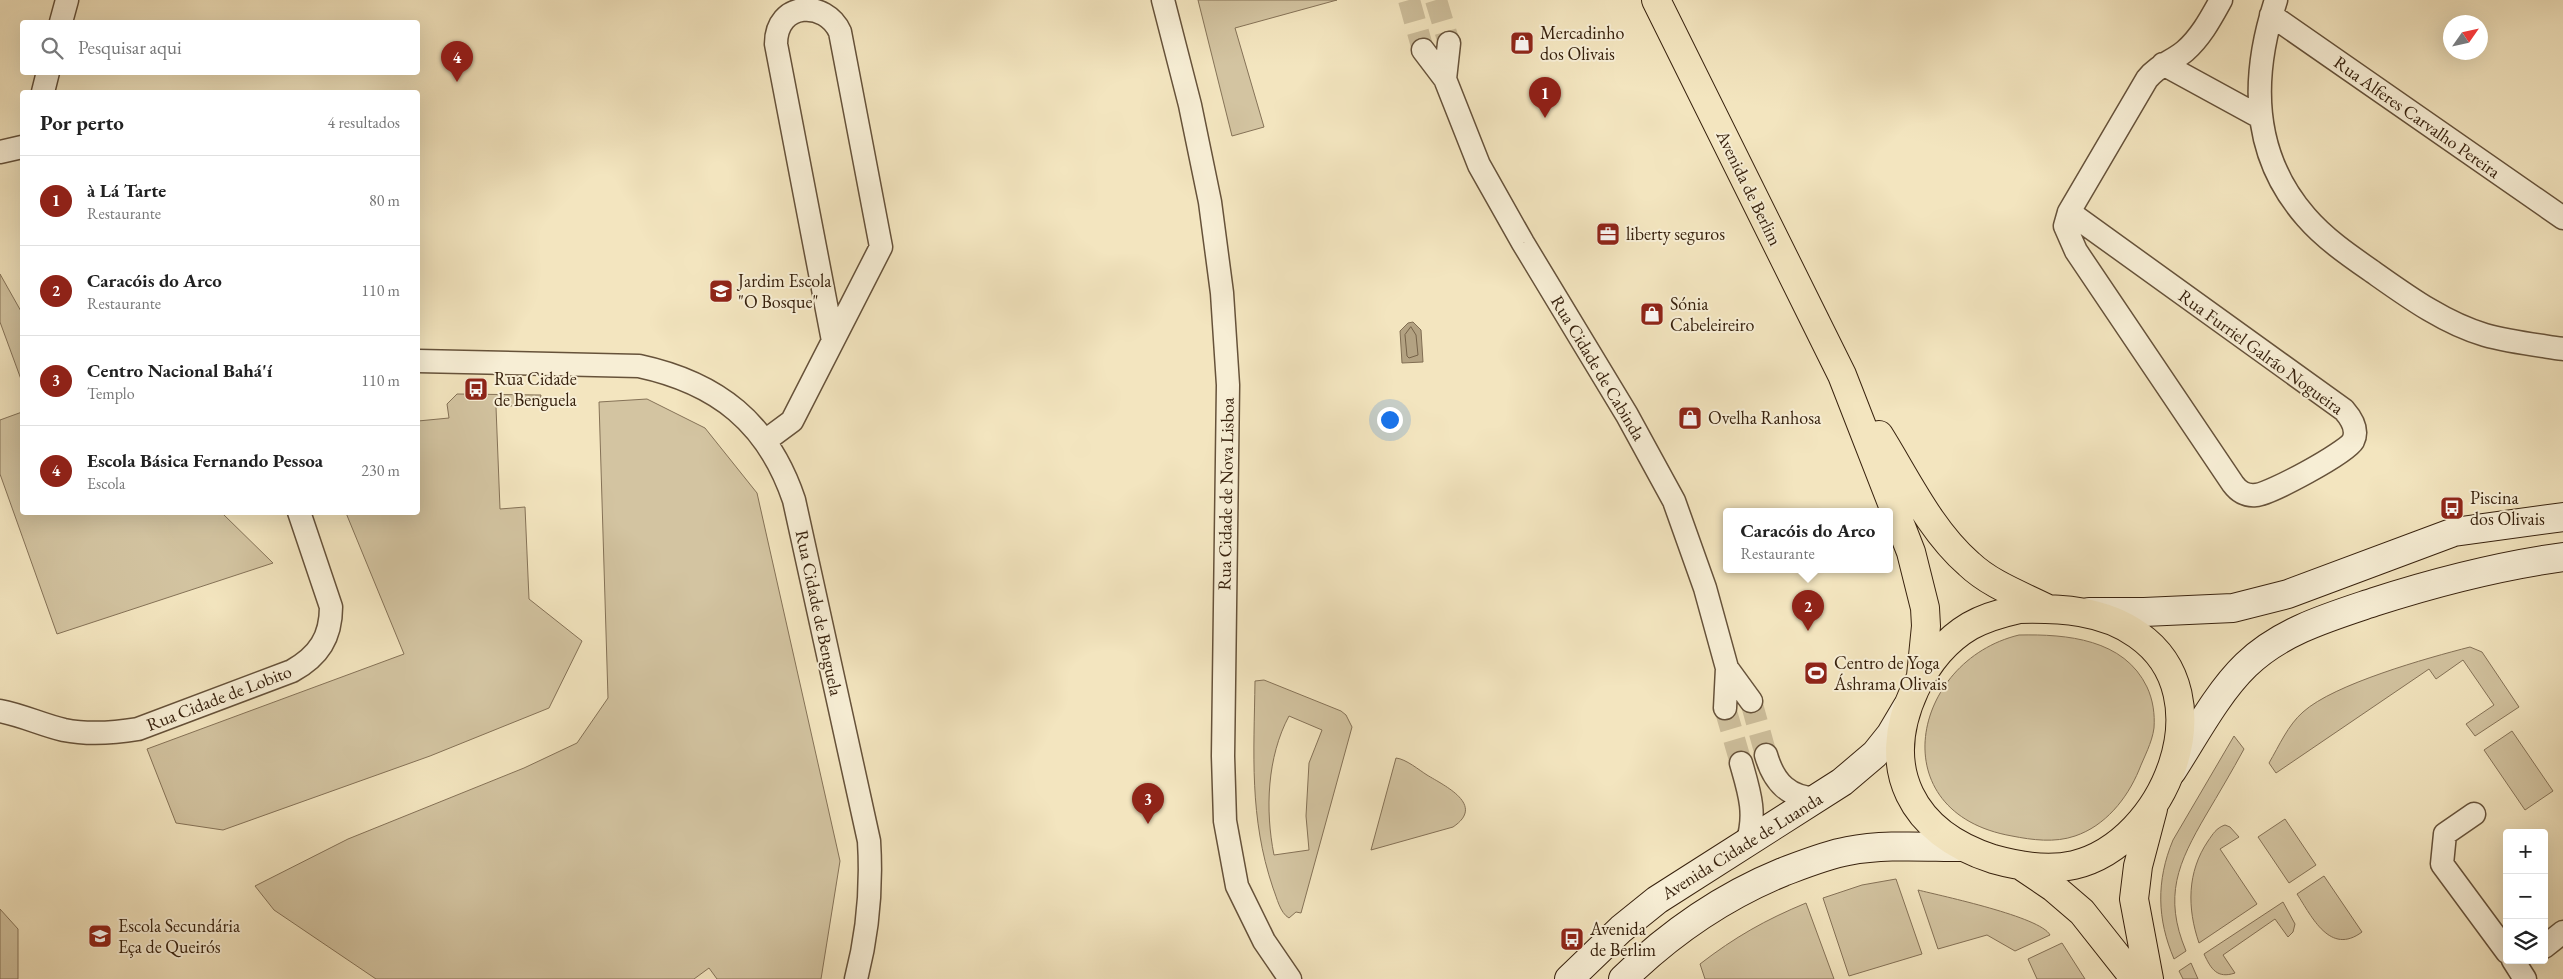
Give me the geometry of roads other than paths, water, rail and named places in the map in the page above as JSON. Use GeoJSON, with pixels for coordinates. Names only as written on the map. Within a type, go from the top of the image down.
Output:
{"type":"FeatureCollection","features":[{"type":"Feature","properties":{"kind":"main road","name":"Avenida de Berlim"},"geometry":{"type":"LineString","coordinates":[[1656,0],[1842,375],[1918,571],[1925,608],[1926,626],[1921,677]]}},
{"type":"Feature","properties":{"kind":"main road","name":"Avenida de Berlim"},"geometry":{"type":"LineString","coordinates":[[1842,375],[1932,520],[1951,546],[1970,565],[1992,580],[2047,608]]}},
{"type":"Feature","properties":{"kind":"main road"},"geometry":{"type":"LineString","coordinates":[[2077,612],[2144,612],[2233,608],[2288,594],[2454,532],[2563,517]]}},
{"type":"Feature","properties":{"kind":"main road"},"geometry":{"type":"LineString","coordinates":[[2020,866],[2072,865],[2090,859],[2122,840],[2154,803],[2170,774],[2231,680],[2262,651],[2284,637],[2329,617],[2422,586],[2467,575],[2563,557]]}},
{"type":"Feature","properties":{"kind":"main road"},"geometry":{"type":"LineString","coordinates":[[2136,979],[2082,912],[2054,888],[2020,866],[1962,847],[1941,834],[1922,815],[1906,788],[1900,766],[1900,747],[1907,707],[1921,677],[1937,654],[1954,637],[1970,626],[1993,615],[2019,610],[2047,608],[2077,612],[2112,620],[2138,635],[2153,649],[2168,670],[2177,688],[2181,713],[2178,744],[2170,774]]}},
{"type":"Feature","properties":{"kind":"main road","name":"Avenida Cidade de Luanda"},"geometry":{"type":"LineString","coordinates":[[1569,979],[1621,928],[1657,900],[1818,799],[1875,754],[1891,734],[1907,707]]}},
{"type":"Feature","properties":{"kind":"main road"},"geometry":{"type":"LineString","coordinates":[[2149,979],[2134,899],[2138,866],[2154,803]]}},
{"type":"Feature","properties":{"kind":"main road","name":"Avenida Cidade de Luanda"},"geometry":{"type":"LineString","coordinates":[[1623,979],[1654,949],[1707,910],[1745,888],[1811,861],[1862,849],[1962,847]]}},
{"type":"Feature","properties":{"kind":"street"},"geometry":{"type":"LineString","coordinates":[[62,20],[67,0]]}},
{"type":"Feature","properties":{"kind":"street","name":"Rua Cidade de Nova Lisboa"},"geometry":{"type":"LineString","coordinates":[[1163,0],[1190,106],[1210,202],[1222,293],[1228,385],[1223,756],[1225,821],[1237,886],[1264,941],[1290,979]]}},
{"type":"Feature","properties":{"kind":"street"},"geometry":{"type":"LineString","coordinates":[[2069,212],[2147,79],[2163,64],[2184,52],[2195,42],[2221,0]]}},
{"type":"Feature","properties":{"kind":"street"},"geometry":{"type":"LineString","coordinates":[[765,441],[792,422],[833,341],[881,246],[840,32],[836,21],[829,13],[819,7],[808,6],[796,8],[787,13],[780,22],[776,33],[776,44],[833,341]]}},
{"type":"Feature","properties":{"kind":"street"},"geometry":{"type":"LineString","coordinates":[[2273,8],[2261,58],[2258,97],[2260,117],[2272,161],[2292,200],[2306,217],[2343,250],[2392,285],[2460,325],[2504,340],[2563,349]]}},
{"type":"Feature","properties":{"kind":"street","name":"Rua Alferes Carvalho Pereira"},"geometry":{"type":"LineString","coordinates":[[2273,8],[2563,218]]}},
{"type":"Feature","properties":{"kind":"street","name":"Rua Cidade de Cabinda"},"geometry":{"type":"LineString","coordinates":[[1445,79],[1448,43]]}},
{"type":"Feature","properties":{"kind":"street","name":"Rua Cidade de Cabinda"},"geometry":{"type":"LineString","coordinates":[[1423,50],[1445,79],[1479,165],[1523,243],[1627,415],[1674,501],[1705,588],[1727,668],[1725,708]]}},
{"type":"Feature","properties":{"kind":"street"},"geometry":{"type":"LineString","coordinates":[[2163,64],[2260,117]]}},
{"type":"Feature","properties":{"kind":"street"},"geometry":{"type":"LineString","coordinates":[[44,90],[47,75]]}},
{"type":"Feature","properties":{"kind":"street"},"geometry":{"type":"LineString","coordinates":[[0,152],[20,147]]}},
{"type":"Feature","properties":{"kind":"street","name":"Rua Furriel Galrão Nogueira"},"geometry":{"type":"LineString","coordinates":[[2069,212],[2344,410],[2353,422],[2355,434],[2353,441],[2342,452],[2274,490],[2248,495],[2237,489],[2076,251],[2066,226],[2069,212]]}},
{"type":"Feature","properties":{"kind":"street","name":"Rua Cidade de Benguela"},"geometry":{"type":"LineString","coordinates":[[420,361],[639,366],[665,372],[690,380],[735,408],[765,441],[787,479],[794,500],[869,841],[871,869],[868,925],[856,979]]}},
{"type":"Feature","properties":{"kind":"street","name":"Rua Cidade de Lobito"},"geometry":{"type":"LineString","coordinates":[[0,710],[65,730],[102,733],[129,730],[283,674],[306,663],[318,652],[326,638],[331,623],[331,607],[299,515]]}},
{"type":"Feature","properties":{"kind":"street","name":"Rua Cidade de Cabinda"},"geometry":{"type":"LineString","coordinates":[[1727,668],[1750,701]]}},
{"type":"Feature","properties":{"kind":"street"},"geometry":{"type":"LineString","coordinates":[[1766,756],[1775,778],[1782,787],[1804,798],[1818,799]]}},
{"type":"Feature","properties":{"kind":"street"},"geometry":{"type":"LineString","coordinates":[[1741,763],[1753,806],[1751,830],[1747,842]]}},
{"type":"Feature","properties":{"kind":"street"},"geometry":{"type":"LineString","coordinates":[[2474,814],[2445,834],[2442,864],[2503,943]]}},
{"type":"Feature","properties":{"kind":"street"},"geometry":{"type":"LineString","coordinates":[[2548,944],[2563,932]]}},
{"type":"Feature","properties":{"kind":"water"},"geometry":{"type":"Polygon","coordinates":[[[1413,322],[1421,330],[1423,362],[1402,363],[1400,331],[1408,323],[1413,322]]]}},
{"type":"Feature","properties":{"kind":"tunnel"},"geometry":{"type":"LineString","coordinates":[[1409,0],[1423,50]]}},
{"type":"Feature","properties":{"kind":"tunnel"},"geometry":{"type":"LineString","coordinates":[[1436,0],[1449,43]]}},
{"type":"Feature","properties":{"kind":"tunnel"},"geometry":{"type":"LineString","coordinates":[[1751,701],[1766,755]]}},
{"type":"Feature","properties":{"kind":"tunnel"},"geometry":{"type":"LineString","coordinates":[[1725,708],[1741,763]]}},
{"type":"Feature","properties":{"kind":"place","name":"Mercadinho dos Olivais"},"geometry":{"type":"Point","coordinates":[1522,43]}},
{"type":"Feature","properties":{"kind":"place","name":"Escola Básica Fernando Pessoa"},"geometry":{"type":"Point","coordinates":[457,82]}},
{"type":"Feature","properties":{"kind":"place","name":"à Lá Tarte"},"geometry":{"type":"Point","coordinates":[1545,118]}},
{"type":"Feature","properties":{"kind":"place","name":"liberty seguros"},"geometry":{"type":"Point","coordinates":[1608,234]}},
{"type":"Feature","properties":{"kind":"place","name":"Jardim Escola \"O Bosque\""},"geometry":{"type":"Point","coordinates":[721,291]}},
{"type":"Feature","properties":{"kind":"place","name":"Sónia Cabeleireiro"},"geometry":{"type":"Point","coordinates":[1652,314]}},
{"type":"Feature","properties":{"kind":"place","name":"Rua Cidade de Benguela"},"geometry":{"type":"Point","coordinates":[476,389]}},
{"type":"Feature","properties":{"kind":"place","name":"Ovelha Ranhosa"},"geometry":{"type":"Point","coordinates":[1690,418]}},
{"type":"Feature","properties":{"kind":"place","name":"Piscina dos Olivais"},"geometry":{"type":"Point","coordinates":[2452,508]}},
{"type":"Feature","properties":{"kind":"place","name":"Caracóis do Arco"},"geometry":{"type":"Point","coordinates":[1808,631]}},
{"type":"Feature","properties":{"kind":"place","name":"Centro de Yoga Áshrama Olivais"},"geometry":{"type":"Point","coordinates":[1816,673]}},
{"type":"Feature","properties":{"kind":"place","name":"Centro Nacional Bahá'í"},"geometry":{"type":"Point","coordinates":[1148,824]}},
{"type":"Feature","properties":{"kind":"place","name":"Escola Secundária Eça de Queirós"},"geometry":{"type":"Point","coordinates":[100,936]}},
{"type":"Feature","properties":{"kind":"place","name":"Avenida de Berlim"},"geometry":{"type":"Point","coordinates":[1572,939]}}]}
